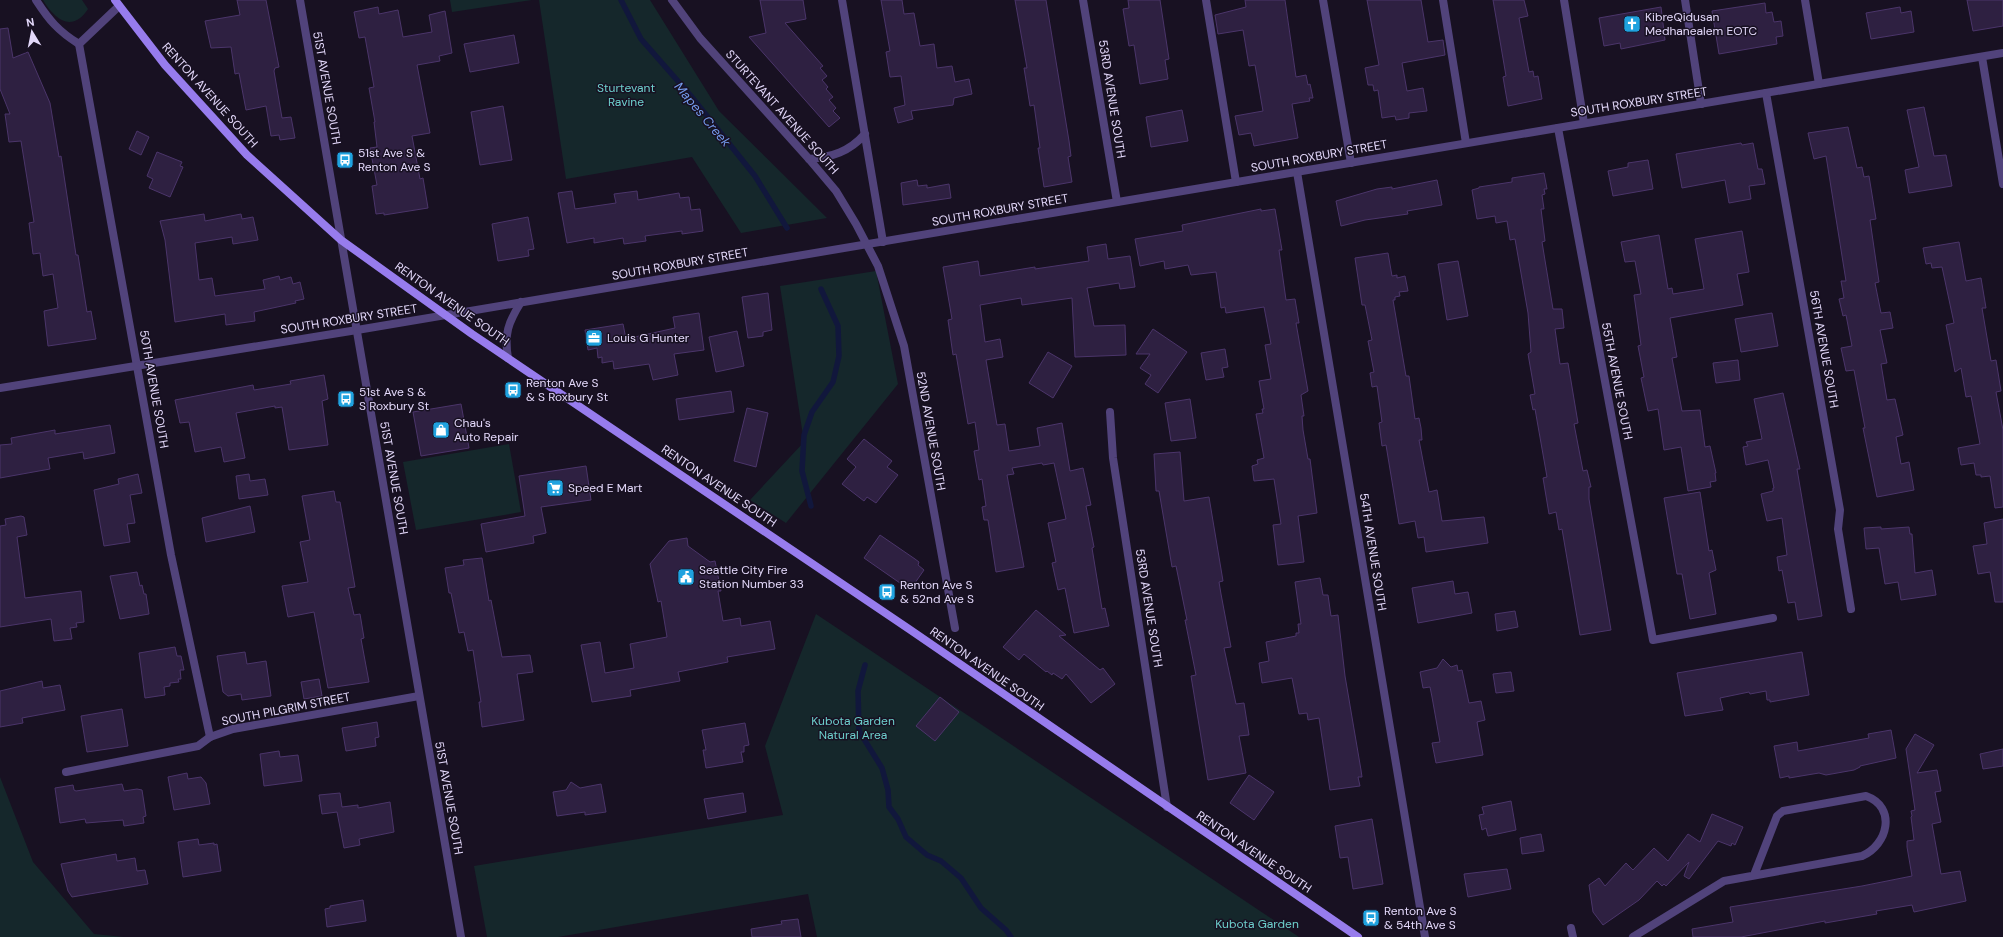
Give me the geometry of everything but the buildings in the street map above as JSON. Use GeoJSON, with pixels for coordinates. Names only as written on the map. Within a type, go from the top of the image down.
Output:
{"type":"FeatureCollection","features":[{"type":"Feature","properties":{"kind":"main road","name":"RENTON AVENUE SOUTH"},"geometry":{"type":"LineString","coordinates":[[117,3],[165,65],[247,155],[341,240],[445,315],[1358,937]]}},
{"type":"Feature","properties":{"kind":"street"},"geometry":{"type":"LineString","coordinates":[[36,0],[49,20],[63,34],[79,44],[117,3]]}},
{"type":"Feature","properties":{"kind":"street","name":"51ST AVENUE SOUTH"},"geometry":{"type":"LineString","coordinates":[[300,0],[419,696],[462,937]]}},
{"type":"Feature","properties":{"kind":"street","name":"STURTEVANT AVENUE SOUTH"},"geometry":{"type":"LineString","coordinates":[[672,0],[700,38],[836,191],[867,244]]}},
{"type":"Feature","properties":{"kind":"street"},"geometry":{"type":"LineString","coordinates":[[842,0],[883,242]]}},
{"type":"Feature","properties":{"kind":"street","name":"53RD AVENUE SOUTH"},"geometry":{"type":"LineString","coordinates":[[1083,0],[1117,202]]}},
{"type":"Feature","properties":{"kind":"street"},"geometry":{"type":"LineString","coordinates":[[1206,0],[1236,182]]}},
{"type":"Feature","properties":{"kind":"street"},"geometry":{"type":"LineString","coordinates":[[1323,0],[1351,163]]}},
{"type":"Feature","properties":{"kind":"street"},"geometry":{"type":"LineString","coordinates":[[1442,0],[1466,143]]}},
{"type":"Feature","properties":{"kind":"street"},"geometry":{"type":"LineString","coordinates":[[1564,0],[1584,123]]}},
{"type":"Feature","properties":{"kind":"street"},"geometry":{"type":"LineString","coordinates":[[1685,0],[1701,104]]}},
{"type":"Feature","properties":{"kind":"street"},"geometry":{"type":"LineString","coordinates":[[1805,0],[1819,84]]}},
{"type":"Feature","properties":{"kind":"street","name":"50TH AVENUE SOUTH"},"geometry":{"type":"LineString","coordinates":[[79,44],[171,554],[210,737]]}},
{"type":"Feature","properties":{"kind":"street","name":"SOUTH ROXBURY STREET"},"geometry":{"type":"LineString","coordinates":[[0,388],[357,330],[2003,53]]}},
{"type":"Feature","properties":{"kind":"street"},"geometry":{"type":"LineString","coordinates":[[1982,57],[2003,184]]}},
{"type":"Feature","properties":{"kind":"street","name":"56TH AVENUE SOUTH"},"geometry":{"type":"LineString","coordinates":[[1766,93],[1840,510],[1838,529],[1851,609]]}},
{"type":"Feature","properties":{"kind":"street","name":"55TH AVENUE SOUTH"},"geometry":{"type":"LineString","coordinates":[[1558,128],[1653,640],[1773,618]]}},
{"type":"Feature","properties":{"kind":"street"},"geometry":{"type":"LineString","coordinates":[[809,159],[825,157],[843,152],[856,144],[864,134]]}},
{"type":"Feature","properties":{"kind":"street","name":"54TH AVENUE SOUTH"},"geometry":{"type":"LineString","coordinates":[[1297,172],[1425,937]]}},
{"type":"Feature","properties":{"kind":"street","name":"52ND AVENUE SOUTH"},"geometry":{"type":"LineString","coordinates":[[867,244],[878,266],[904,346],[955,628]]}},
{"type":"Feature","properties":{"kind":"street"},"geometry":{"type":"LineString","coordinates":[[508,358],[507,331],[512,317],[521,302]]}},
{"type":"Feature","properties":{"kind":"street","name":"53RD AVENUE SOUTH"},"geometry":{"type":"LineString","coordinates":[[1110,412],[1113,458],[1167,806]]}},
{"type":"Feature","properties":{"kind":"street","name":"SOUTH PILGRIM STREET"},"geometry":{"type":"LineString","coordinates":[[66,772],[198,746],[210,737],[233,729],[419,696]]}},
{"type":"Feature","properties":{"kind":"street"},"geometry":{"type":"LineString","coordinates":[[1633,937],[1715,885],[1724,881],[1754,876],[1862,856],[1869,853],[1882,839],[1885,827],[1883,810],[1878,802],[1866,796],[1783,811],[1777,816],[1754,876]]}},
{"type":"Feature","properties":{"kind":"street"},"geometry":{"type":"LineString","coordinates":[[1571,928],[1573,937]]}},
{"type":"Feature","properties":{"kind":"green space"},"geometry":{"type":"Polygon","coordinates":[[[43,0],[82,0],[88,9],[76,21],[64,21],[53,13],[43,0]]]}},
{"type":"Feature","properties":{"kind":"green space"},"geometry":{"type":"Polygon","coordinates":[[[450,0],[532,0],[452,12],[450,0]]]}},
{"type":"Feature","properties":{"kind":"green space","name":"Sturtevant Ravine"},"geometry":{"type":"Polygon","coordinates":[[[539,0],[650,0],[719,111],[827,218],[741,233],[692,157],[566,179],[539,0]]]}},
{"type":"Feature","properties":{"kind":"green space"},"geometry":{"type":"Polygon","coordinates":[[[876,271],[898,384],[786,523],[750,500],[804,442],[780,286],[876,271]]]}},
{"type":"Feature","properties":{"kind":"green space"},"geometry":{"type":"Polygon","coordinates":[[[509,444],[521,512],[416,530],[403,462],[509,444]]]}},
{"type":"Feature","properties":{"kind":"green space"},"geometry":{"type":"Polygon","coordinates":[[[816,614],[1299,937],[817,937],[808,894],[558,937],[487,937],[474,866],[783,815],[765,746],[816,614]]]}},
{"type":"Feature","properties":{"kind":"green space"},"geometry":{"type":"Polygon","coordinates":[[[0,777],[33,862],[94,934],[124,937],[0,937],[0,777]]]}},
{"type":"Feature","properties":{"kind":"waterway","name":"Mapes Creek"},"geometry":{"type":"LineString","coordinates":[[621,0],[641,39],[691,96],[755,176],[787,228]]}},
{"type":"Feature","properties":{"kind":"waterway","name":"Mapes Creek"},"geometry":{"type":"LineString","coordinates":[[811,506],[802,471],[804,435],[812,412],[833,382],[839,356],[838,326],[821,289]]}},
{"type":"Feature","properties":{"kind":"waterway","name":"Mapes Creek"},"geometry":{"type":"LineString","coordinates":[[865,665],[858,691],[859,731],[882,768],[888,790],[889,807],[898,819],[906,837],[927,855],[941,861],[961,878],[981,908],[1006,930],[1011,937]]}},
{"type":"Feature","properties":{"kind":"place","name":"KibreQidusan Medhanealem EOTC"},"geometry":{"type":"Point","coordinates":[1632,24]}},
{"type":"Feature","properties":{"kind":"place","name":"51st Ave S & Renton Ave S"},"geometry":{"type":"Point","coordinates":[345,160]}},
{"type":"Feature","properties":{"kind":"place","name":"Louis G Hunter"},"geometry":{"type":"Point","coordinates":[594,338]}},
{"type":"Feature","properties":{"kind":"place","name":"Renton Ave S & S Roxbury St"},"geometry":{"type":"Point","coordinates":[513,390]}},
{"type":"Feature","properties":{"kind":"place","name":"51st Ave S & S Roxbury St"},"geometry":{"type":"Point","coordinates":[346,399]}},
{"type":"Feature","properties":{"kind":"place","name":"Chau's Auto Repair"},"geometry":{"type":"Point","coordinates":[441,430]}},
{"type":"Feature","properties":{"kind":"place","name":"Speed E Mart"},"geometry":{"type":"Point","coordinates":[555,488]}},
{"type":"Feature","properties":{"kind":"place","name":"Seattle City Fire Station Number 33"},"geometry":{"type":"Point","coordinates":[686,577]}},
{"type":"Feature","properties":{"kind":"place","name":"Renton Ave S & 52nd Ave S"},"geometry":{"type":"Point","coordinates":[887,592]}},
{"type":"Feature","properties":{"kind":"place","name":"Renton Ave S & 54th Ave S"},"geometry":{"type":"Point","coordinates":[1371,918]}},
{"type":"Feature","properties":{"kind":"park label","name":"Kubota Garden Natural Area"},"geometry":{"type":"Point","coordinates":[853,728]}},
{"type":"Feature","properties":{"kind":"park label","name":"Kubota Garden"},"geometry":{"type":"Point","coordinates":[1257,924]}}]}
